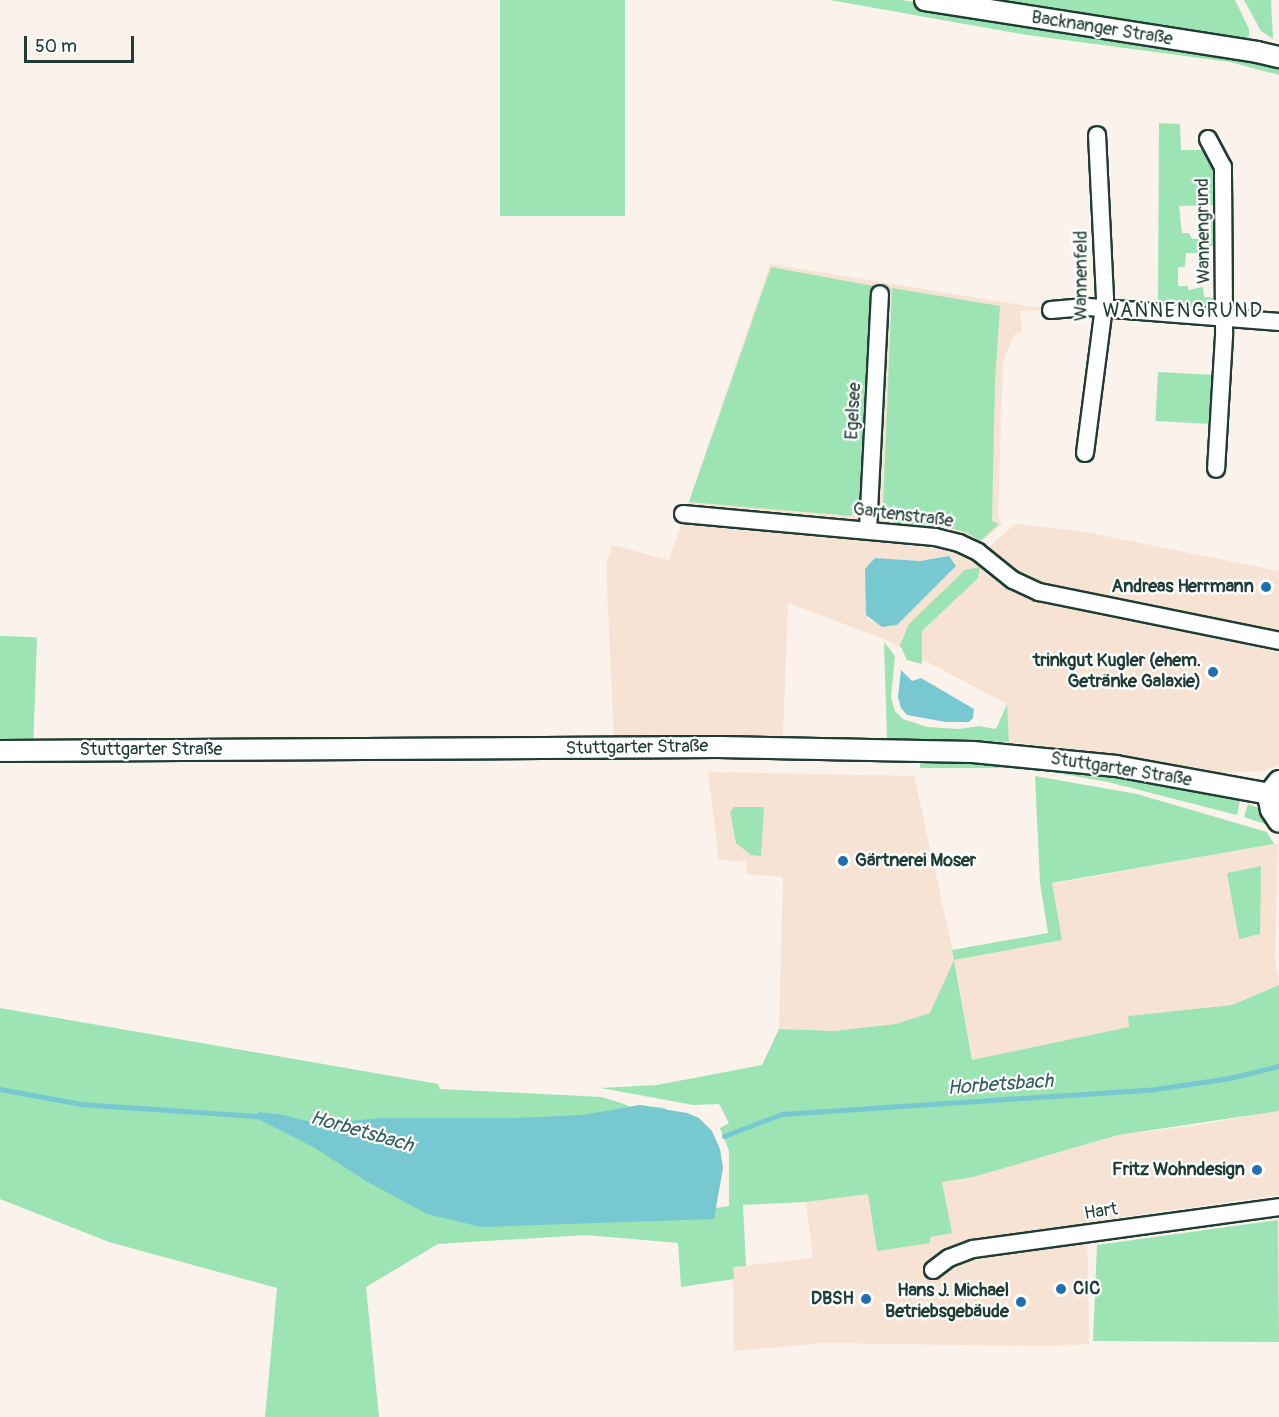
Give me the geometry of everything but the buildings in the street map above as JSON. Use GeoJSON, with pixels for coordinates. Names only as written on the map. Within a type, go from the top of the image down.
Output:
{"type":"FeatureCollection","features":[{"type":"Feature","properties":{"kind":"street","name":"Backnanger Straße"},"geometry":{"type":"LineString","coordinates":[[926,0],[1279,57]]}},
{"type":"Feature","properties":{"kind":"street","name":"Wannenfeld"},"geometry":{"type":"LineString","coordinates":[[1085,453],[1105,283],[1097,135]]}},
{"type":"Feature","properties":{"kind":"street","name":"Wannengrund"},"geometry":{"type":"LineString","coordinates":[[1208,139],[1223,167],[1223,318],[1216,469]]}},
{"type":"Feature","properties":{"kind":"street","name":"Egelsee"},"geometry":{"type":"LineString","coordinates":[[868,530],[880,294]]}},
{"type":"Feature","properties":{"kind":"street"},"geometry":{"type":"LineString","coordinates":[[1051,310],[1103,309],[1279,322]]}},
{"type":"Feature","properties":{"kind":"street","name":"Gartenstraße"},"geometry":{"type":"LineString","coordinates":[[683,514],[935,537],[959,543],[978,552],[1013,580],[1040,592],[1279,641]]}},
{"type":"Feature","properties":{"kind":"street","name":"Stuttgarter Straße"},"geometry":{"type":"LineString","coordinates":[[0,751],[718,747],[973,752],[1116,766],[1275,788]]}},
{"type":"Feature","properties":{"kind":"street"},"geometry":{"type":"LineString","coordinates":[[1275,788],[1271,810],[1279,822]]}},
{"type":"Feature","properties":{"kind":"street","name":"Hart"},"geometry":{"type":"LineString","coordinates":[[933,1270],[949,1258],[973,1249],[1279,1207]]}},
{"type":"Feature","properties":{"kind":"shaded area"},"geometry":{"type":"Polygon","coordinates":[[[770,264],[1051,310],[1020,311],[1022,332],[1014,335],[1003,361],[998,517],[1002,524],[971,551],[1018,589],[1057,605],[1211,634],[1279,653],[1279,765],[1261,771],[1217,773],[1123,755],[1009,742],[1007,704],[884,639],[788,603],[783,737],[614,740],[607,561],[612,545],[669,560],[770,264]],[[949,556],[920,561],[875,558],[866,615],[870,621],[890,627],[897,624],[955,567],[949,556]]]}},
{"type":"Feature","properties":{"kind":"shaded area"},"geometry":{"type":"Polygon","coordinates":[[[1015,524],[1086,532],[1279,571],[1279,634],[1201,614],[1044,586],[1014,573],[986,550],[1015,524]]]}},
{"type":"Feature","properties":{"kind":"shaded area"},"geometry":{"type":"Polygon","coordinates":[[[708,772],[914,776],[955,960],[1062,940],[1052,884],[1278,843],[1275,960],[1279,985],[1232,1005],[1128,1016],[1130,1027],[972,1060],[955,961],[931,1013],[896,1024],[834,1031],[779,1029],[783,877],[747,874],[746,862],[719,860],[708,772]]]}},
{"type":"Feature","properties":{"kind":"shaded area"},"geometry":{"type":"Polygon","coordinates":[[[1279,1110],[1279,1195],[1087,1222],[1089,1344],[1044,1346],[823,1343],[734,1351],[733,1267],[813,1258],[806,1202],[971,1177],[1118,1135],[1200,1125],[1279,1110]]]}},
{"type":"Feature","properties":{"kind":"green space"},"geometry":{"type":"Polygon","coordinates":[[[500,0],[625,0],[625,216],[500,216],[500,0]]]}},
{"type":"Feature","properties":{"kind":"green space"},"geometry":{"type":"Polygon","coordinates":[[[830,0],[902,0],[1279,65],[1279,75],[1230,62],[1027,35],[830,0]]]}},
{"type":"Feature","properties":{"kind":"green space"},"geometry":{"type":"Polygon","coordinates":[[[989,0],[1235,0],[1249,29],[1249,37],[1241,40],[989,0]]]}},
{"type":"Feature","properties":{"kind":"green space"},"geometry":{"type":"Polygon","coordinates":[[[1244,0],[1271,0],[1273,39],[1261,31],[1244,0]]]}},
{"type":"Feature","properties":{"kind":"green space"},"geometry":{"type":"Polygon","coordinates":[[[1159,123],[1180,124],[1181,150],[1203,150],[1217,164],[1220,205],[1179,206],[1182,233],[1189,233],[1192,239],[1211,238],[1211,218],[1217,218],[1218,246],[1207,246],[1207,253],[1186,253],[1185,267],[1178,267],[1178,286],[1188,286],[1188,290],[1203,287],[1204,297],[1216,298],[1209,305],[1158,302],[1159,123]]]}},
{"type":"Feature","properties":{"kind":"green space"},"geometry":{"type":"Polygon","coordinates":[[[771,267],[873,286],[864,500],[851,516],[689,502],[771,267]]]}},
{"type":"Feature","properties":{"kind":"green space"},"geometry":{"type":"Polygon","coordinates":[[[892,288],[1000,306],[995,381],[992,521],[999,524],[980,541],[968,533],[948,527],[895,523],[884,513],[892,288]]]}},
{"type":"Feature","properties":{"kind":"green space"},"geometry":{"type":"Polygon","coordinates":[[[1158,372],[1215,375],[1212,424],[1155,421],[1158,372]]]}},
{"type":"Feature","properties":{"kind":"green space"},"geometry":{"type":"Polygon","coordinates":[[[980,567],[978,578],[922,631],[922,664],[907,660],[900,645],[909,624],[965,570],[980,567]]]}},
{"type":"Feature","properties":{"kind":"green space"},"geometry":{"type":"Polygon","coordinates":[[[0,636],[37,637],[33,744],[0,743],[0,636]]]}},
{"type":"Feature","properties":{"kind":"green space"},"geometry":{"type":"Polygon","coordinates":[[[884,642],[895,656],[891,698],[895,711],[903,719],[927,727],[959,729],[979,726],[996,729],[1007,704],[1009,742],[887,738],[884,642]]]}},
{"type":"Feature","properties":{"kind":"green space"},"geometry":{"type":"Polygon","coordinates":[[[927,761],[1063,767],[1240,801],[1237,815],[1108,782],[1051,772],[1007,768],[920,768],[920,763],[927,761]]]}},
{"type":"Feature","properties":{"kind":"green space"},"geometry":{"type":"Polygon","coordinates":[[[1035,776],[1137,794],[1267,832],[1274,844],[1052,883],[1062,940],[954,960],[952,950],[1048,933],[1040,883],[1035,776]]]}},
{"type":"Feature","properties":{"kind":"green space"},"geometry":{"type":"Polygon","coordinates":[[[1248,804],[1261,809],[1277,832],[1265,824],[1244,817],[1248,804]]]}},
{"type":"Feature","properties":{"kind":"green space"},"geometry":{"type":"Polygon","coordinates":[[[734,807],[764,807],[761,856],[751,855],[736,843],[730,812],[734,807]]]}},
{"type":"Feature","properties":{"kind":"green space"},"geometry":{"type":"Polygon","coordinates":[[[1261,866],[1260,934],[1239,939],[1227,873],[1261,866]]]}},
{"type":"Feature","properties":{"kind":"green space"},"geometry":{"type":"Polygon","coordinates":[[[954,960],[972,1060],[1129,1027],[1128,1016],[1232,1005],[1279,985],[1279,1111],[1118,1135],[973,1177],[942,1182],[952,1233],[930,1237],[930,1243],[877,1251],[868,1194],[806,1202],[743,1205],[746,1266],[733,1267],[734,1279],[681,1287],[678,1243],[586,1235],[438,1244],[366,1287],[379,1417],[265,1417],[277,1288],[109,1242],[0,1199],[0,1008],[438,1084],[440,1089],[602,1097],[627,1105],[679,1141],[643,1112],[640,1105],[665,1108],[715,1208],[729,1206],[729,1151],[720,1128],[729,1123],[719,1104],[693,1105],[601,1088],[657,1085],[762,1065],[779,1029],[834,1031],[896,1024],[930,1013],[954,960]]]}},
{"type":"Feature","properties":{"kind":"green space"},"geometry":{"type":"Polygon","coordinates":[[[1278,1220],[1279,1342],[1093,1341],[1097,1245],[1278,1220]]]}},
{"type":"Feature","properties":{"kind":"water"},"geometry":{"type":"Polygon","coordinates":[[[949,556],[956,566],[897,625],[882,627],[866,615],[865,569],[875,558],[920,561],[949,556]]]}},
{"type":"Feature","properties":{"kind":"water"},"geometry":{"type":"Polygon","coordinates":[[[901,670],[912,681],[921,678],[974,709],[973,718],[969,722],[946,722],[907,715],[901,708],[898,697],[901,670]]]}},
{"type":"Feature","properties":{"kind":"water"},"geometry":{"type":"Polygon","coordinates":[[[639,1105],[687,1113],[699,1118],[712,1131],[720,1149],[723,1168],[714,1219],[481,1227],[427,1214],[366,1181],[315,1148],[254,1117],[259,1112],[319,1124],[381,1118],[515,1118],[583,1115],[639,1105]]]}},
{"type":"Feature","properties":{"kind":"waterway","name":"Horbetsbach"},"geometry":{"type":"LineString","coordinates":[[724,1136],[782,1114],[1155,1089],[1230,1078],[1279,1066]]}},
{"type":"Feature","properties":{"kind":"waterway","name":"Horbetsbach"},"geometry":{"type":"LineString","coordinates":[[0,1089],[81,1104],[259,1116]]}},
{"type":"Feature","properties":{"kind":"place","name":"Andreas Herrmann"},"geometry":{"type":"Point","coordinates":[1266,587]}},
{"type":"Feature","properties":{"kind":"place","name":"trinkgut Kugler (ehem. Getränke Galaxie)"},"geometry":{"type":"Point","coordinates":[1213,672]}},
{"type":"Feature","properties":{"kind":"place","name":"Gärtnerei Moser"},"geometry":{"type":"Point","coordinates":[843,861]}},
{"type":"Feature","properties":{"kind":"place","name":"Fritz Wohndesign"},"geometry":{"type":"Point","coordinates":[1257,1170]}},
{"type":"Feature","properties":{"kind":"place","name":"CIC"},"geometry":{"type":"Point","coordinates":[1061,1289]}},
{"type":"Feature","properties":{"kind":"place","name":"DBSH"},"geometry":{"type":"Point","coordinates":[866,1299]}},
{"type":"Feature","properties":{"kind":"place","name":"Hans J. Michael Betriebsgebäude"},"geometry":{"type":"Point","coordinates":[1021,1302]}},
{"type":"Feature","properties":{"kind":"district","name":"WANNENGRUND"},"geometry":{"type":"Point","coordinates":[1183,310]}}]}
